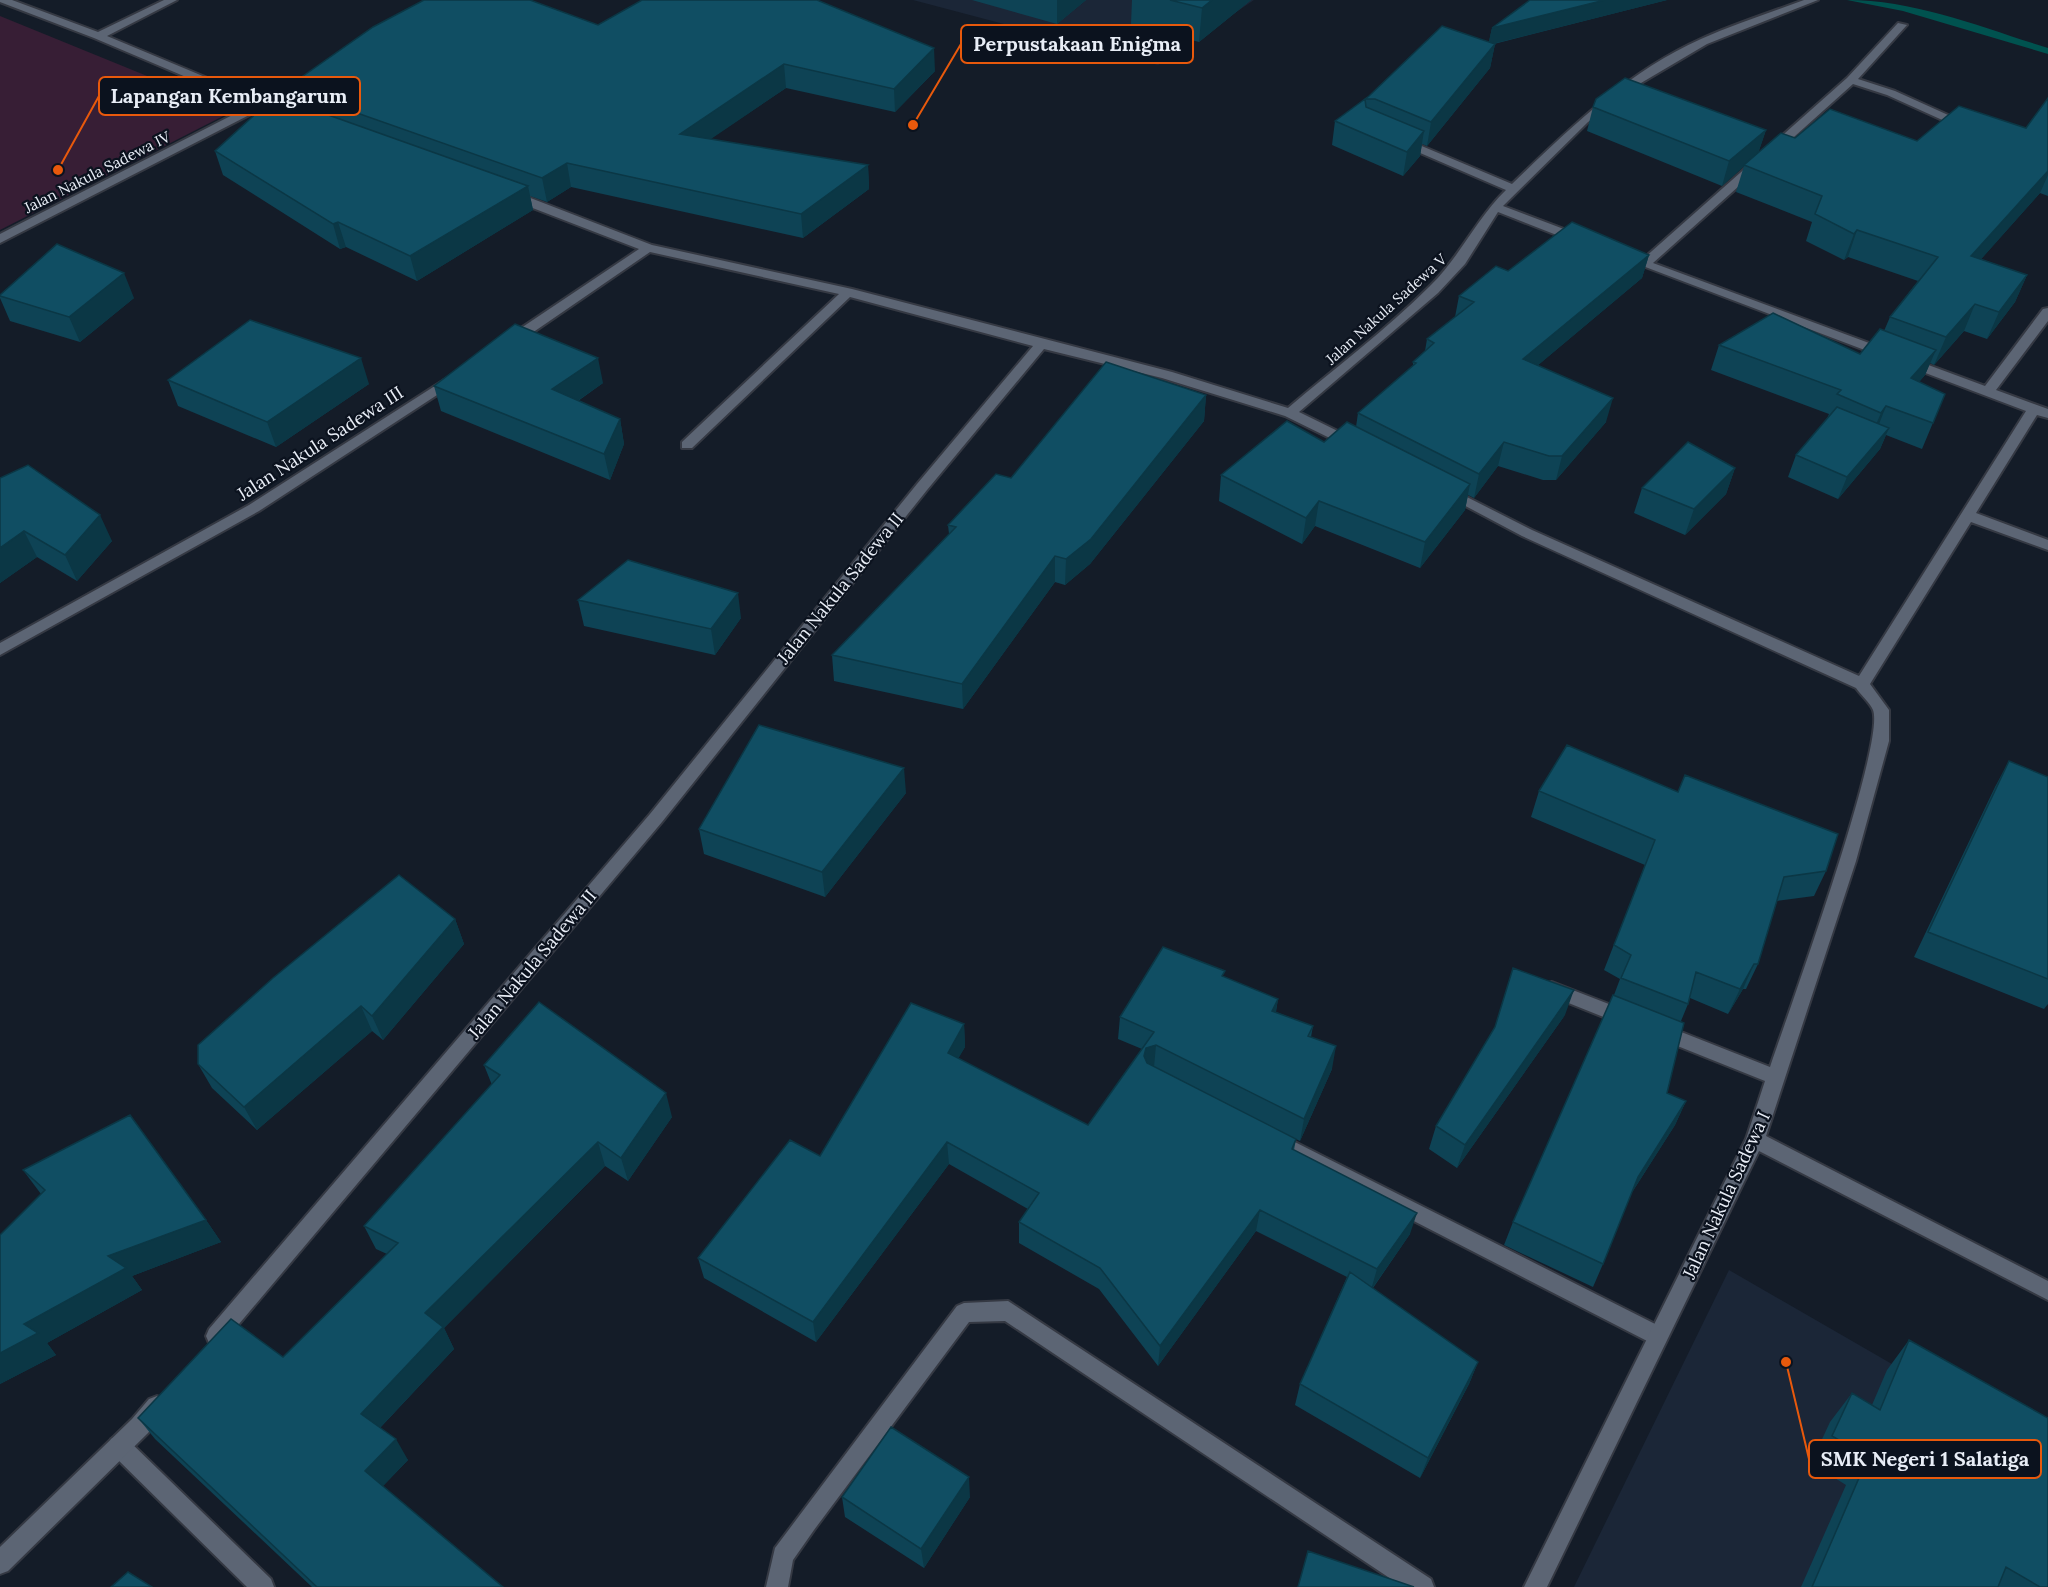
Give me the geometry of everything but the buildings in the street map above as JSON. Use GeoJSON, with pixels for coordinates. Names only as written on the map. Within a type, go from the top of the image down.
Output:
{"type":"FeatureCollection","features":[{"type":"Feature","properties":{"kind":"street"},"geometry":{"type":"LineString","coordinates":[[3,0],[98,36],[258,105],[292,117]]}},
{"type":"Feature","properties":{"kind":"street"},"geometry":{"type":"LineString","coordinates":[[98,36],[172,0]]}},
{"type":"Feature","properties":{"kind":"street","name":"Jalan Nakula Sadewa V"},"geometry":{"type":"LineString","coordinates":[[1290,413],[1434,290],[1466,254],[1495,207],[1584,120],[1637,81],[1703,42],[1813,0]]}},
{"type":"Feature","properties":{"kind":"street"},"geometry":{"type":"LineString","coordinates":[[1645,264],[1851,80],[1902,25]]}},
{"type":"Feature","properties":{"kind":"street","name":"Jalan Nakula Sadewa IV"},"geometry":{"type":"LineString","coordinates":[[0,239],[320,74]]}},
{"type":"Feature","properties":{"kind":"street"},"geometry":{"type":"LineString","coordinates":[[1851,80],[1891,93],[1973,130]]}},
{"type":"Feature","properties":{"kind":"street"},"geometry":{"type":"LineString","coordinates":[[1388,136],[1514,189]]}},
{"type":"Feature","properties":{"kind":"street"},"geometry":{"type":"LineString","coordinates":[[496,189],[648,248],[848,292],[1167,375],[1290,413],[1362,449]]}},
{"type":"Feature","properties":{"kind":"street"},"geometry":{"type":"LineString","coordinates":[[1495,207],[1591,244]]}},
{"type":"Feature","properties":{"kind":"street"},"geometry":{"type":"LineString","coordinates":[[501,347],[648,248]]}},
{"type":"Feature","properties":{"kind":"street"},"geometry":{"type":"LineString","coordinates":[[1434,486],[1527,532],[1862,684],[1966,515],[2041,412],[1613,252]]}},
{"type":"Feature","properties":{"kind":"street"},"geometry":{"type":"LineString","coordinates":[[687,445],[848,292]]}},
{"type":"Feature","properties":{"kind":"street"},"geometry":{"type":"LineString","coordinates":[[1988,391],[2048,312]]}},
{"type":"Feature","properties":{"kind":"street","name":"Jalan Nakula Sadewa II"},"geometry":{"type":"LineString","coordinates":[[201,1353],[656,818],[922,487],[1041,344]]}},
{"type":"Feature","properties":{"kind":"street","name":"Jalan Nakula Sadewa III"},"geometry":{"type":"LineString","coordinates":[[0,650],[254,508],[462,373]]}},
{"type":"Feature","properties":{"kind":"street"},"geometry":{"type":"LineString","coordinates":[[1966,515],[2048,544]]}},
{"type":"Feature","properties":{"kind":"street","name":"Jalan Nakula Sadewa I"},"geometry":{"type":"LineString","coordinates":[[1535,1587],[1755,1140],[1847,861],[1881,741],[1881,710],[1862,684]]}},
{"type":"Feature","properties":{"kind":"street"},"geometry":{"type":"LineString","coordinates":[[1552,989],[1777,1078]]}},
{"type":"Feature","properties":{"kind":"street"},"geometry":{"type":"LineString","coordinates":[[1258,1131],[1658,1336]]}},
{"type":"Feature","properties":{"kind":"street"},"geometry":{"type":"LineString","coordinates":[[1755,1140],[2048,1292]]}},
{"type":"Feature","properties":{"kind":"street"},"geometry":{"type":"LineString","coordinates":[[777,1587],[783,1557],[806,1522],[964,1313],[1008,1311],[1423,1587]]}},
{"type":"Feature","properties":{"kind":"street"},"geometry":{"type":"LineString","coordinates":[[0,1563],[119,1446],[171,1390]]}},
{"type":"Feature","properties":{"kind":"street"},"geometry":{"type":"LineString","coordinates":[[119,1446],[263,1587]]}},
{"type":"Feature","properties":{"kind":"shaded area"},"geometry":{"type":"Polygon","coordinates":[[[913,0],[1254,0],[1158,65],[913,0]]]}},
{"type":"Feature","properties":{"kind":"shaded area"},"geometry":{"type":"Polygon","coordinates":[[[0,16],[233,111],[0,230],[0,16]]]}},
{"type":"Feature","properties":{"kind":"shaded area"},"geometry":{"type":"Polygon","coordinates":[[[1729,1270],[2048,1454],[2048,1587],[1574,1587],[1729,1270]]]}},
{"type":"Feature","properties":{"kind":"waterway"},"geometry":{"type":"LineString","coordinates":[[1852,0],[1904,8],[2048,51]]}},
{"type":"Feature","properties":{"kind":"place","name":"Perpustakaan Enigma"},"geometry":{"type":"Point","coordinates":[913,125]}},
{"type":"Feature","properties":{"kind":"place","name":"Lapangan Kembangarum"},"geometry":{"type":"Point","coordinates":[58,170]}},
{"type":"Feature","properties":{"kind":"place","name":"SMK Negeri 1 Salatiga"},"geometry":{"type":"Point","coordinates":[1786,1362]}}]}
